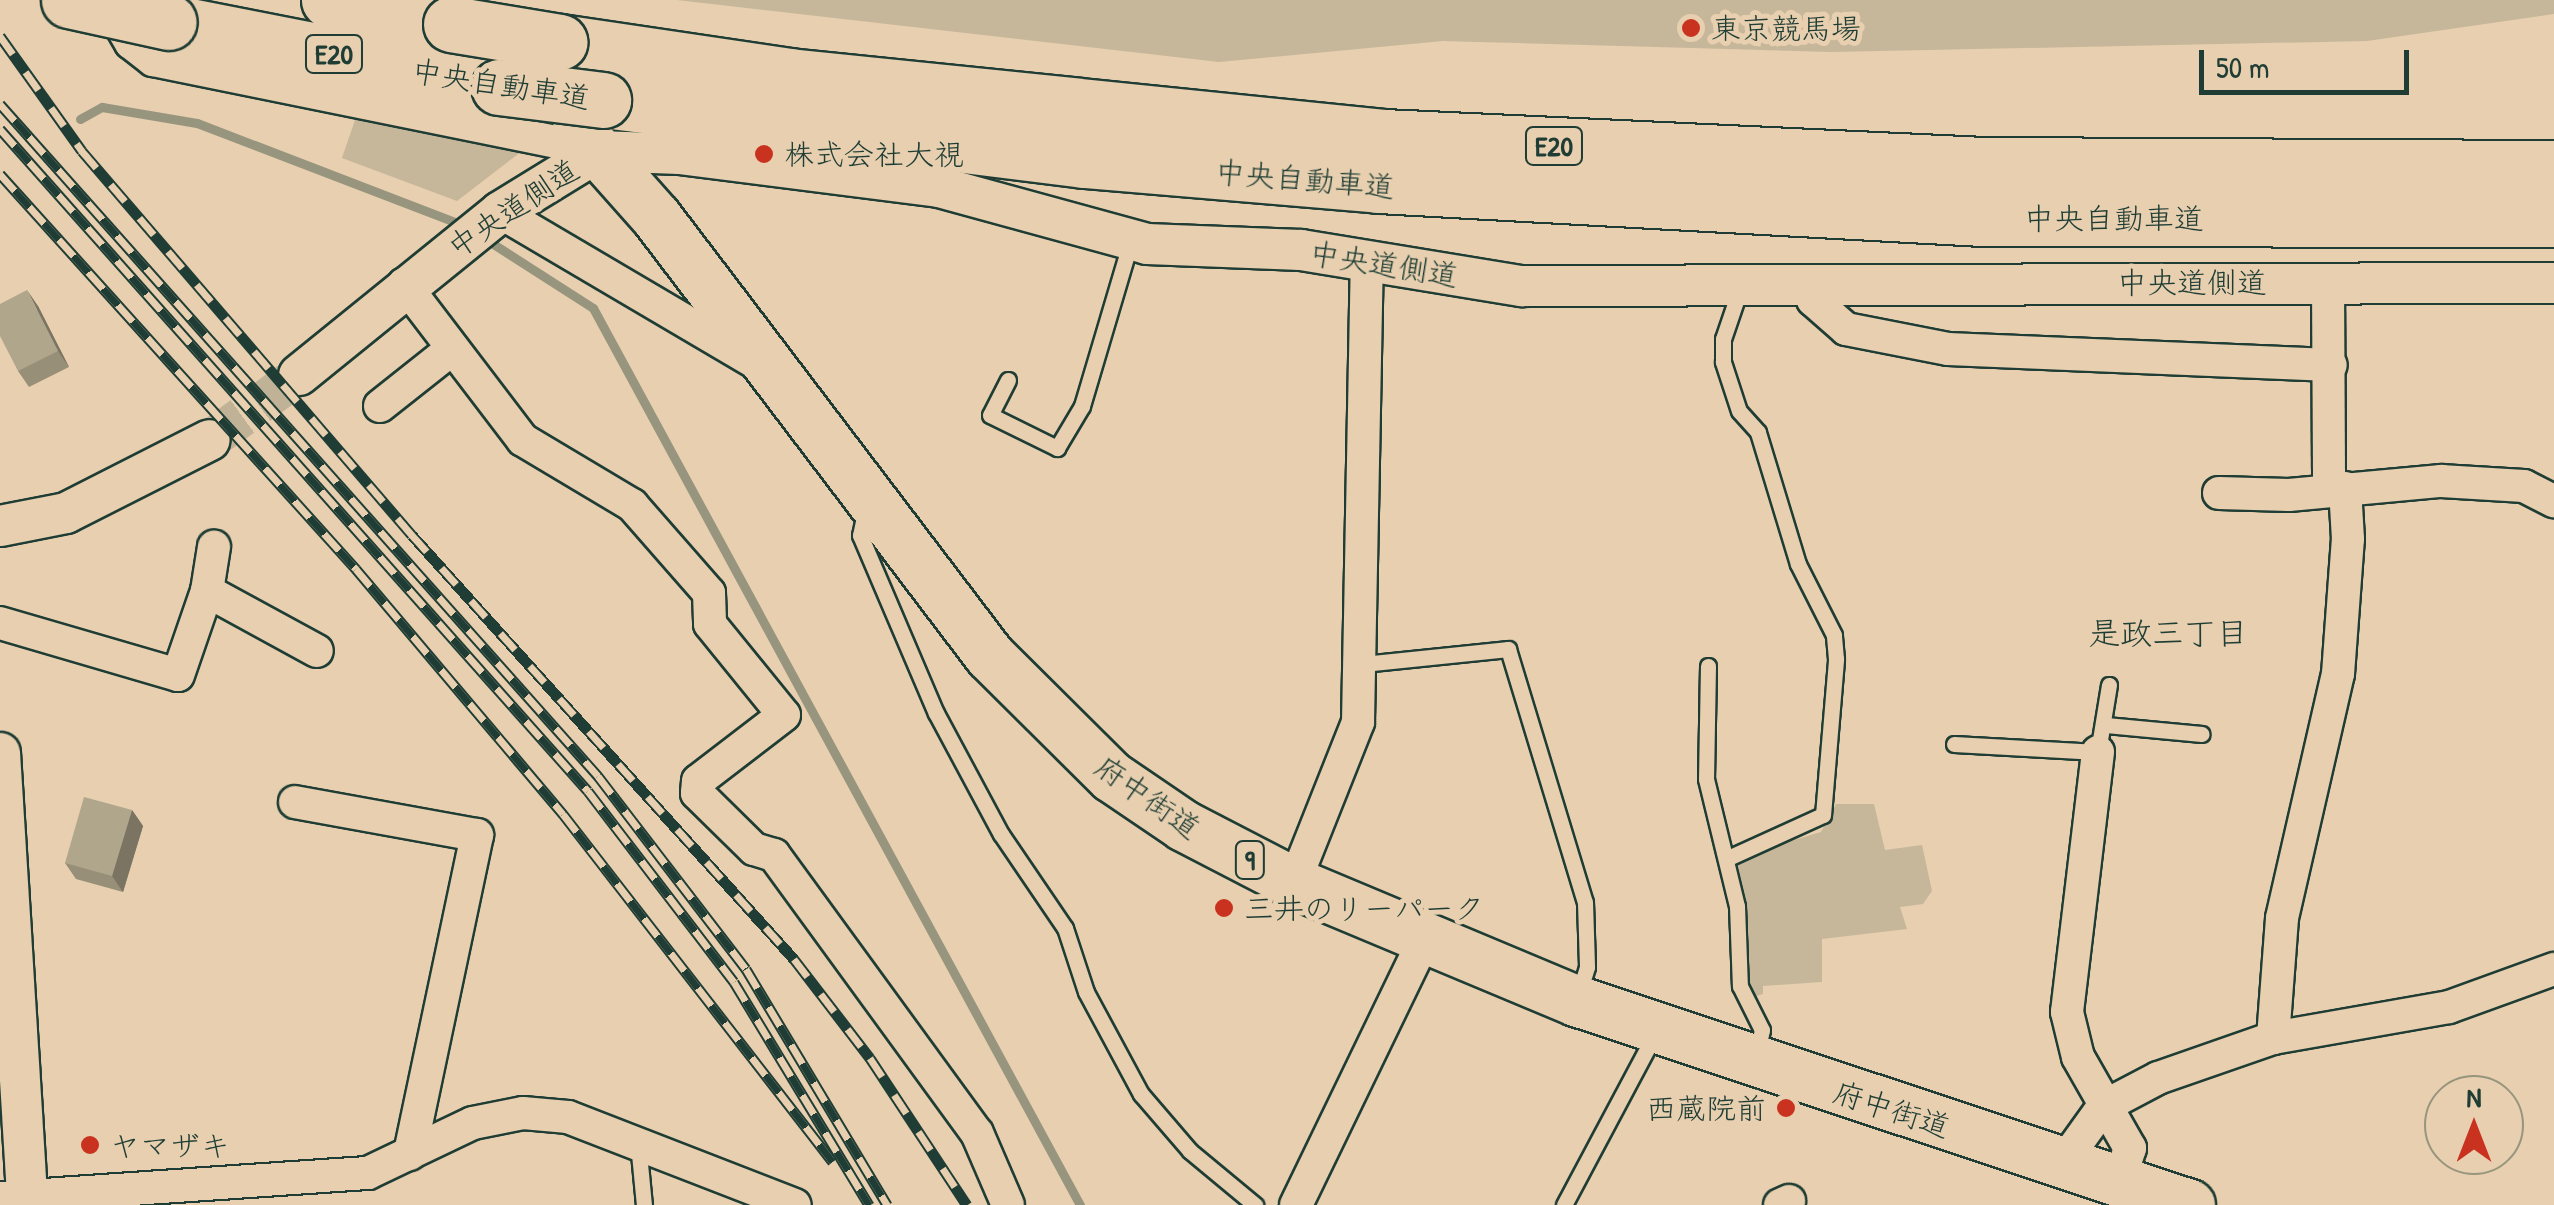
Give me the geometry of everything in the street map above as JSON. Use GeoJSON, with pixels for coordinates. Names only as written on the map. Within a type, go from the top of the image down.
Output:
{"type":"FeatureCollection","features":[{"type":"Feature","properties":{"kind":"highway","name":"中央自動車道"},"geometry":{"type":"LineString","coordinates":[[69,0],[499,87],[1144,165],[1418,188],[1983,218],[2554,219]]}},
{"type":"Feature","properties":{"kind":"highway","name":"中央自動車道"},"geometry":{"type":"LineString","coordinates":[[328,0],[789,76],[1383,136],[1984,165],[2554,168]]}},
{"type":"Feature","properties":{"kind":"main road","name":"府中街道"},"geometry":{"type":"LineString","coordinates":[[588,140],[782,378],[990,656],[1047,719],[1112,777],[1184,826],[1294,883],[1576,1001],[1754,1064],[2180,1203]]}},
{"type":"Feature","properties":{"kind":"street"},"geometry":{"type":"LineString","coordinates":[[105,0],[131,43],[153,60],[588,140]]}},
{"type":"Feature","properties":{"kind":"street","name":"中央道側道"},"geometry":{"type":"LineString","coordinates":[[299,376],[404,284],[588,140],[939,187],[1131,241],[1367,259],[1522,286],[1742,282],[2554,283]]}},
{"type":"Feature","properties":{"kind":"street"},"geometry":{"type":"LineString","coordinates":[[500,212],[782,378]]}},
{"type":"Feature","properties":{"kind":"street"},"geometry":{"type":"LineString","coordinates":[[1294,883],[1358,722],[1363,664],[1367,259]]}},
{"type":"Feature","properties":{"kind":"street"},"geometry":{"type":"LineString","coordinates":[[1814,282],[1813,300],[1846,330],[1948,350],[2330,365]]}},
{"type":"Feature","properties":{"kind":"street"},"geometry":{"type":"LineString","coordinates":[[2273,1038],[2282,918],[2341,657],[2328,282]]}},
{"type":"Feature","properties":{"kind":"street"},"geometry":{"type":"LineString","coordinates":[[404,284],[523,440],[632,504],[709,593],[710,624],[784,714],[698,781],[697,793],[754,849],[774,856],[977,1133],[1008,1205]]}},
{"type":"Feature","properties":{"kind":"street"},"geometry":{"type":"LineString","coordinates":[[380,406],[452,349]]}},
{"type":"Feature","properties":{"kind":"street"},"geometry":{"type":"LineString","coordinates":[[0,526],[66,514],[210,440]]}},
{"type":"Feature","properties":{"kind":"street"},"geometry":{"type":"LineString","coordinates":[[2219,492],[2482,483],[2524,486],[2554,501]]}},
{"type":"Feature","properties":{"kind":"street"},"geometry":{"type":"LineString","coordinates":[[0,623],[178,675],[207,590],[214,547]]}},
{"type":"Feature","properties":{"kind":"street"},"geometry":{"type":"LineString","coordinates":[[207,590],[317,652]]}},
{"type":"Feature","properties":{"kind":"street"},"geometry":{"type":"LineString","coordinates":[[2102,738],[2067,1012],[2078,1056],[2103,1107],[2130,1148],[2118,1182]]}},
{"type":"Feature","properties":{"kind":"street"},"geometry":{"type":"LineString","coordinates":[[0,753],[18,1200],[120,1185],[324,1179],[368,1173],[473,1122],[523,1113],[568,1116],[795,1205]]}},
{"type":"Feature","properties":{"kind":"street"},"geometry":{"type":"LineString","coordinates":[[295,802],[477,834],[410,1154]]}},
{"type":"Feature","properties":{"kind":"street"},"geometry":{"type":"LineString","coordinates":[[1296,1205],[1424,938]]}},
{"type":"Feature","properties":{"kind":"street"},"geometry":{"type":"LineString","coordinates":[[2062,1164],[2103,1107],[2158,1078],[2273,1038],[2449,1007],[2509,991],[2554,969]]}},
{"type":"Feature","properties":{"kind":"lane"},"geometry":{"type":"LineString","coordinates":[[1008,380],[990,415],[1058,448],[1082,406],[1131,241]]}},
{"type":"Feature","properties":{"kind":"lane"},"geometry":{"type":"LineString","coordinates":[[1728,858],[1824,816],[1836,659],[1834,635],[1798,564],[1758,432],[1739,411],[1723,362],[1723,339],[1742,282]]}},
{"type":"Feature","properties":{"kind":"lane"},"geometry":{"type":"LineString","coordinates":[[870,494],[860,535],[954,748],[1000,834],[1065,928],[1086,992],[1141,1094],[1190,1151],[1254,1205]]}},
{"type":"Feature","properties":{"kind":"lane"},"geometry":{"type":"LineString","coordinates":[[1363,664],[1508,649],[1584,902],[1587,967],[1576,1001]]}},
{"type":"Feature","properties":{"kind":"lane"},"geometry":{"type":"LineString","coordinates":[[1708,666],[1706,779],[1728,858],[1740,986],[1762,1030],[1754,1064]]}},
{"type":"Feature","properties":{"kind":"lane"},"geometry":{"type":"LineString","coordinates":[[2102,738],[2110,685]]}},
{"type":"Feature","properties":{"kind":"lane"},"geometry":{"type":"LineString","coordinates":[[1954,744],[2202,734]]}},
{"type":"Feature","properties":{"kind":"lane"},"geometry":{"type":"LineString","coordinates":[[1564,1205],[1658,1030]]}},
{"type":"Feature","properties":{"kind":"lane"},"geometry":{"type":"LineString","coordinates":[[638,1142],[644,1205]]}},
{"type":"Feature","properties":{"kind":"shaded area","name":"東京競馬場"},"geometry":{"type":"Polygon","coordinates":[[[677,0],[2554,0],[2554,14],[2367,41],[1831,52],[1443,41],[1219,62],[677,0]]]}},
{"type":"Feature","properties":{"kind":"shaded area"},"geometry":{"type":"Polygon","coordinates":[[[356,117],[522,151],[457,201],[342,158],[356,117]]]}},
{"type":"Feature","properties":{"kind":"shaded area"},"geometry":{"type":"Polygon","coordinates":[[[1836,804],[1874,804],[1885,850],[1922,845],[1932,891],[1923,904],[1900,907],[1907,929],[1822,939],[1822,982],[1763,986],[1763,994],[1753,997],[1747,987],[1746,909],[1737,863],[1753,852],[1821,832],[1836,804]]]}},
{"type":"Feature","properties":{"kind":"building"},"geometry":{"type":"Polygon","coordinates":[[[27,290],[58,351],[18,371],[0,336],[0,304],[27,290]]]}},
{"type":"Feature","properties":{"kind":"building"},"geometry":{"type":"Polygon","coordinates":[[[84,797],[132,810],[112,876],[65,863],[84,797]]]}},
{"type":"Feature","properties":{"kind":"waterway"},"geometry":{"type":"LineString","coordinates":[[80,119],[102,107],[197,123],[465,226]]}},
{"type":"Feature","properties":{"kind":"waterway"},"geometry":{"type":"LineString","coordinates":[[487,240],[593,308],[1080,1205]]}},
{"type":"Feature","properties":{"kind":"tunnel"},"geometry":{"type":"LineString","coordinates":[[210,440],[299,375]]}},
{"type":"Feature","properties":{"kind":"railway"},"geometry":{"type":"LineString","coordinates":[[0,36],[82,151],[412,535],[794,959],[870,1058],[967,1205]]}},
{"type":"Feature","properties":{"kind":"railway"},"geometry":{"type":"LineString","coordinates":[[0,104],[598,776],[746,969],[887,1205]]}},
{"type":"Feature","properties":{"kind":"railway"},"geometry":{"type":"LineString","coordinates":[[0,129],[588,791],[734,982],[869,1205]]}},
{"type":"Feature","properties":{"kind":"railway"},"geometry":{"type":"LineString","coordinates":[[0,174],[356,569],[563,814],[833,1162]]}},
{"type":"Feature","properties":{"kind":"place","name":"東京競馬場"},"geometry":{"type":"Point","coordinates":[1691,28]}},
{"type":"Feature","properties":{"kind":"place","name":"株式会社大視"},"geometry":{"type":"Point","coordinates":[764,154]}},
{"type":"Feature","properties":{"kind":"place","name":"三井のリーパーク"},"geometry":{"type":"Point","coordinates":[1224,908]}},
{"type":"Feature","properties":{"kind":"place","name":"西蔵院前"},"geometry":{"type":"Point","coordinates":[1786,1108]}},
{"type":"Feature","properties":{"kind":"place","name":"ヤマザキ"},"geometry":{"type":"Point","coordinates":[90,1145]}},
{"type":"Feature","properties":{"kind":"district","name":"是政三丁目"},"geometry":{"type":"Point","coordinates":[2168,633]}}]}
